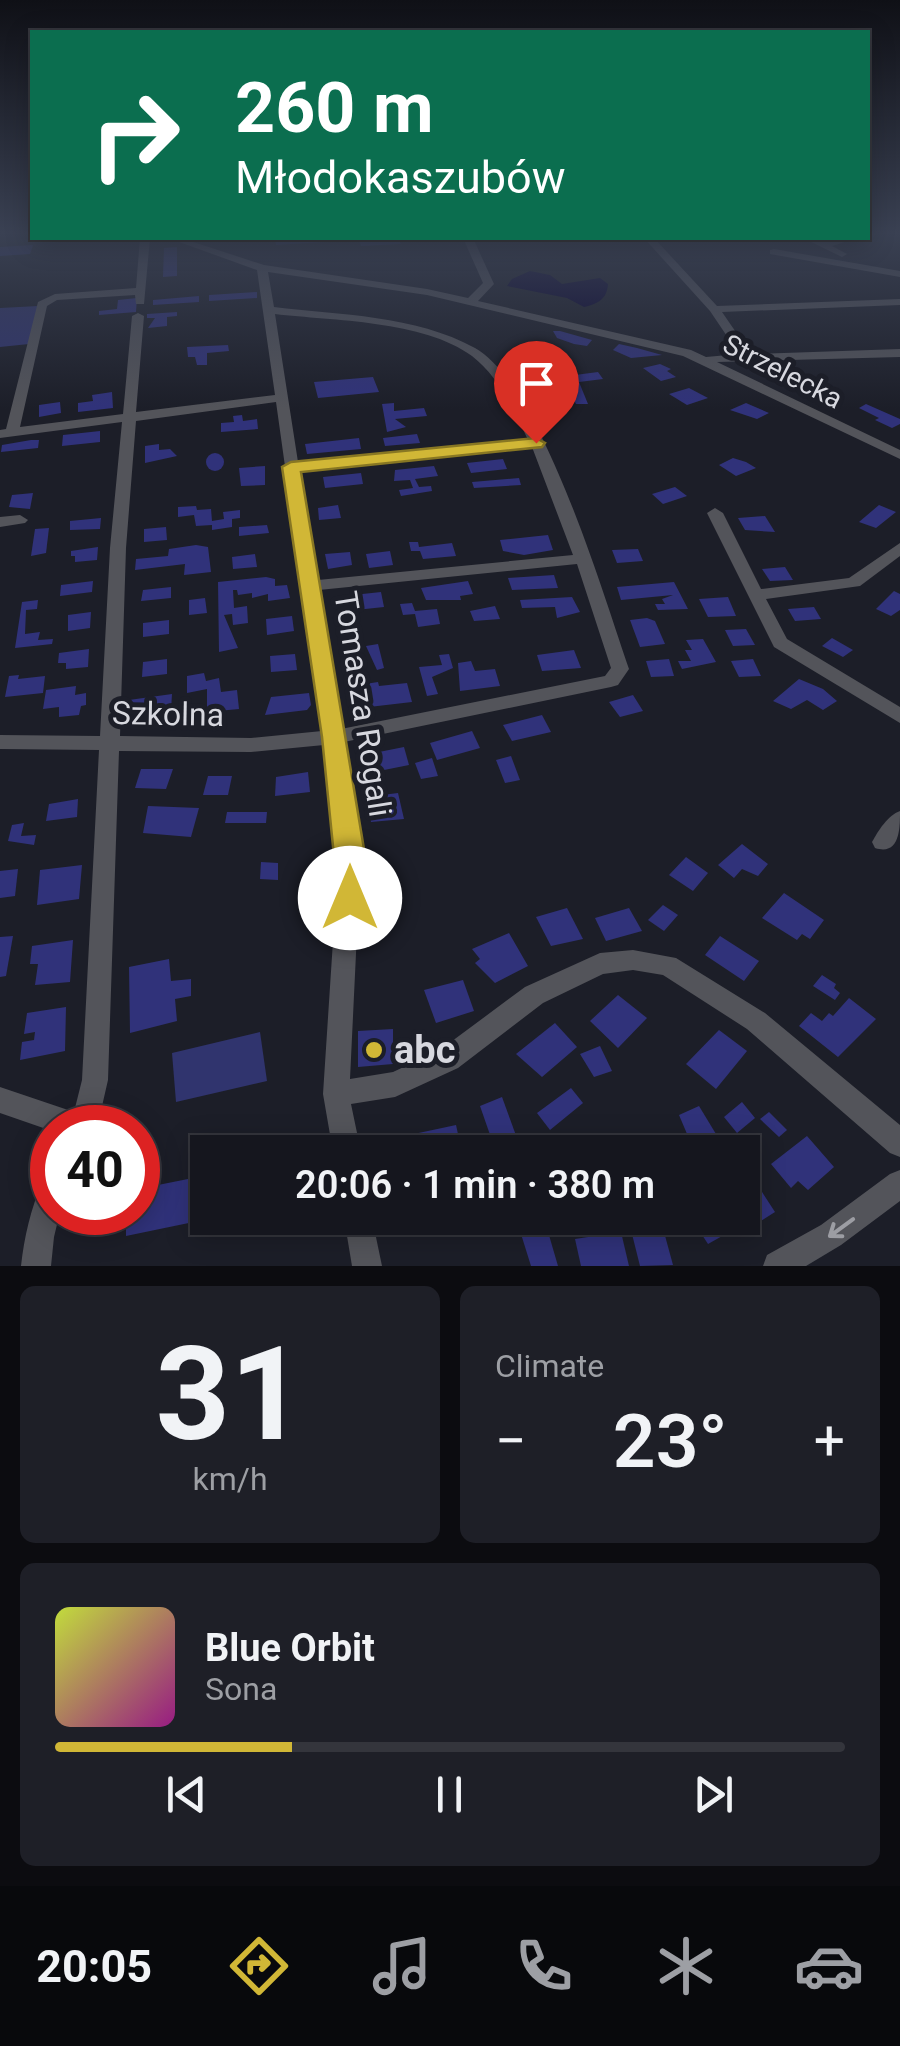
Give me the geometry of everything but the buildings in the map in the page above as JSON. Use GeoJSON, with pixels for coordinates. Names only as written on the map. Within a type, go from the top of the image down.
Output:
{"type":"FeatureCollection","features":[{"type":"Feature","properties":{"kind":"street"},"geometry":{"type":"LineString","coordinates":[[140,291],[55,297],[42,304],[6,433],[280,398]]}},
{"type":"Feature","properties":{"kind":"street"},"geometry":{"type":"LineString","coordinates":[[88,1105],[95,1080],[128,416],[141,291]]}},
{"type":"Feature","properties":{"kind":"street","name":"Tomasza Rogali"},"geometry":{"type":"LineString","coordinates":[[265,291],[350,849],[336,1094],[344,1135]]}},
{"type":"Feature","properties":{"kind":"street","name":"Strzelecka"},"geometry":{"type":"LineString","coordinates":[[416,291],[643,340],[706,359],[900,455]]}},
{"type":"Feature","properties":{"kind":"street"},"geometry":{"type":"LineString","coordinates":[[470,302],[482,291]]}},
{"type":"Feature","properties":{"kind":"street"},"geometry":{"type":"LineString","coordinates":[[698,291],[748,359]]}},
{"type":"Feature","properties":{"kind":"street"},"geometry":{"type":"LineString","coordinates":[[714,309],[900,302]]}},
{"type":"Feature","properties":{"kind":"street"},"geometry":{"type":"LineString","coordinates":[[267,310],[416,331],[460,345],[494,369],[554,479],[581,559],[310,586]]}},
{"type":"Feature","properties":{"kind":"street"},"geometry":{"type":"LineString","coordinates":[[706,359],[900,353]]}},
{"type":"Feature","properties":{"kind":"street"},"geometry":{"type":"LineString","coordinates":[[727,370],[748,359]]}},
{"type":"Feature","properties":{"kind":"street"},"geometry":{"type":"LineString","coordinates":[[291,467],[536,443]]}},
{"type":"Feature","properties":{"kind":"street"},"geometry":{"type":"LineString","coordinates":[[715,513],[780,643],[900,716]]}},
{"type":"Feature","properties":{"kind":"street"},"geometry":{"type":"LineString","coordinates":[[0,522],[20,520]]}},
{"type":"Feature","properties":{"kind":"street"},"geometry":{"type":"LineString","coordinates":[[755,594],[854,582],[900,548]]}},
{"type":"Feature","properties":{"kind":"street","name":"Szkolna"},"geometry":{"type":"LineString","coordinates":[[0,742],[251,745],[335,737],[612,681],[620,669],[581,559]]}},
{"type":"Feature","properties":{"kind":"street"},"geometry":{"type":"LineString","coordinates":[[883,842],[900,819]]}},
{"type":"Feature","properties":{"kind":"street"},"geometry":{"type":"LineString","coordinates":[[336,1094],[413,1076],[449,1059],[534,995],[600,964],[633,960],[668,965],[756,1021],[900,1142]]}},
{"type":"Feature","properties":{"kind":"street"},"geometry":{"type":"LineString","coordinates":[[0,1100],[30,1110]]}},
{"type":"Feature","properties":{"kind":"street"},"geometry":{"type":"LineString","coordinates":[[778,1266],[831,1235],[900,1184]]}},
{"type":"Feature","properties":{"kind":"street"},"geometry":{"type":"LineString","coordinates":[[36,1266],[40,1235]]}},
{"type":"Feature","properties":{"kind":"street"},"geometry":{"type":"LineString","coordinates":[[361,1235],[367,1266]]}},
{"type":"Feature","properties":{"kind":"shaded area"},"geometry":{"type":"Polygon","coordinates":[[[532,291],[607,291],[601,300],[584,307],[567,298],[532,291]]]}},
{"type":"Feature","properties":{"kind":"shaded area"},"geometry":{"type":"Polygon","coordinates":[[[38,306],[29,344],[0,347],[0,308],[38,306]]]}},
{"type":"Feature","properties":{"kind":"shaded area"},"geometry":{"type":"Polygon","coordinates":[[[260,1032],[267,1081],[176,1102],[172,1053],[260,1032]]]}},
{"type":"Feature","properties":{"kind":"place","name":"abc"},"geometry":{"type":"Point","coordinates":[374,1050]}},
{"type":"Feature","properties":{"kind":"route"},"geometry":{"type":"LineString","coordinates":[[350,898],[350,849],[335,737],[291,467],[536,443]]}}]}
